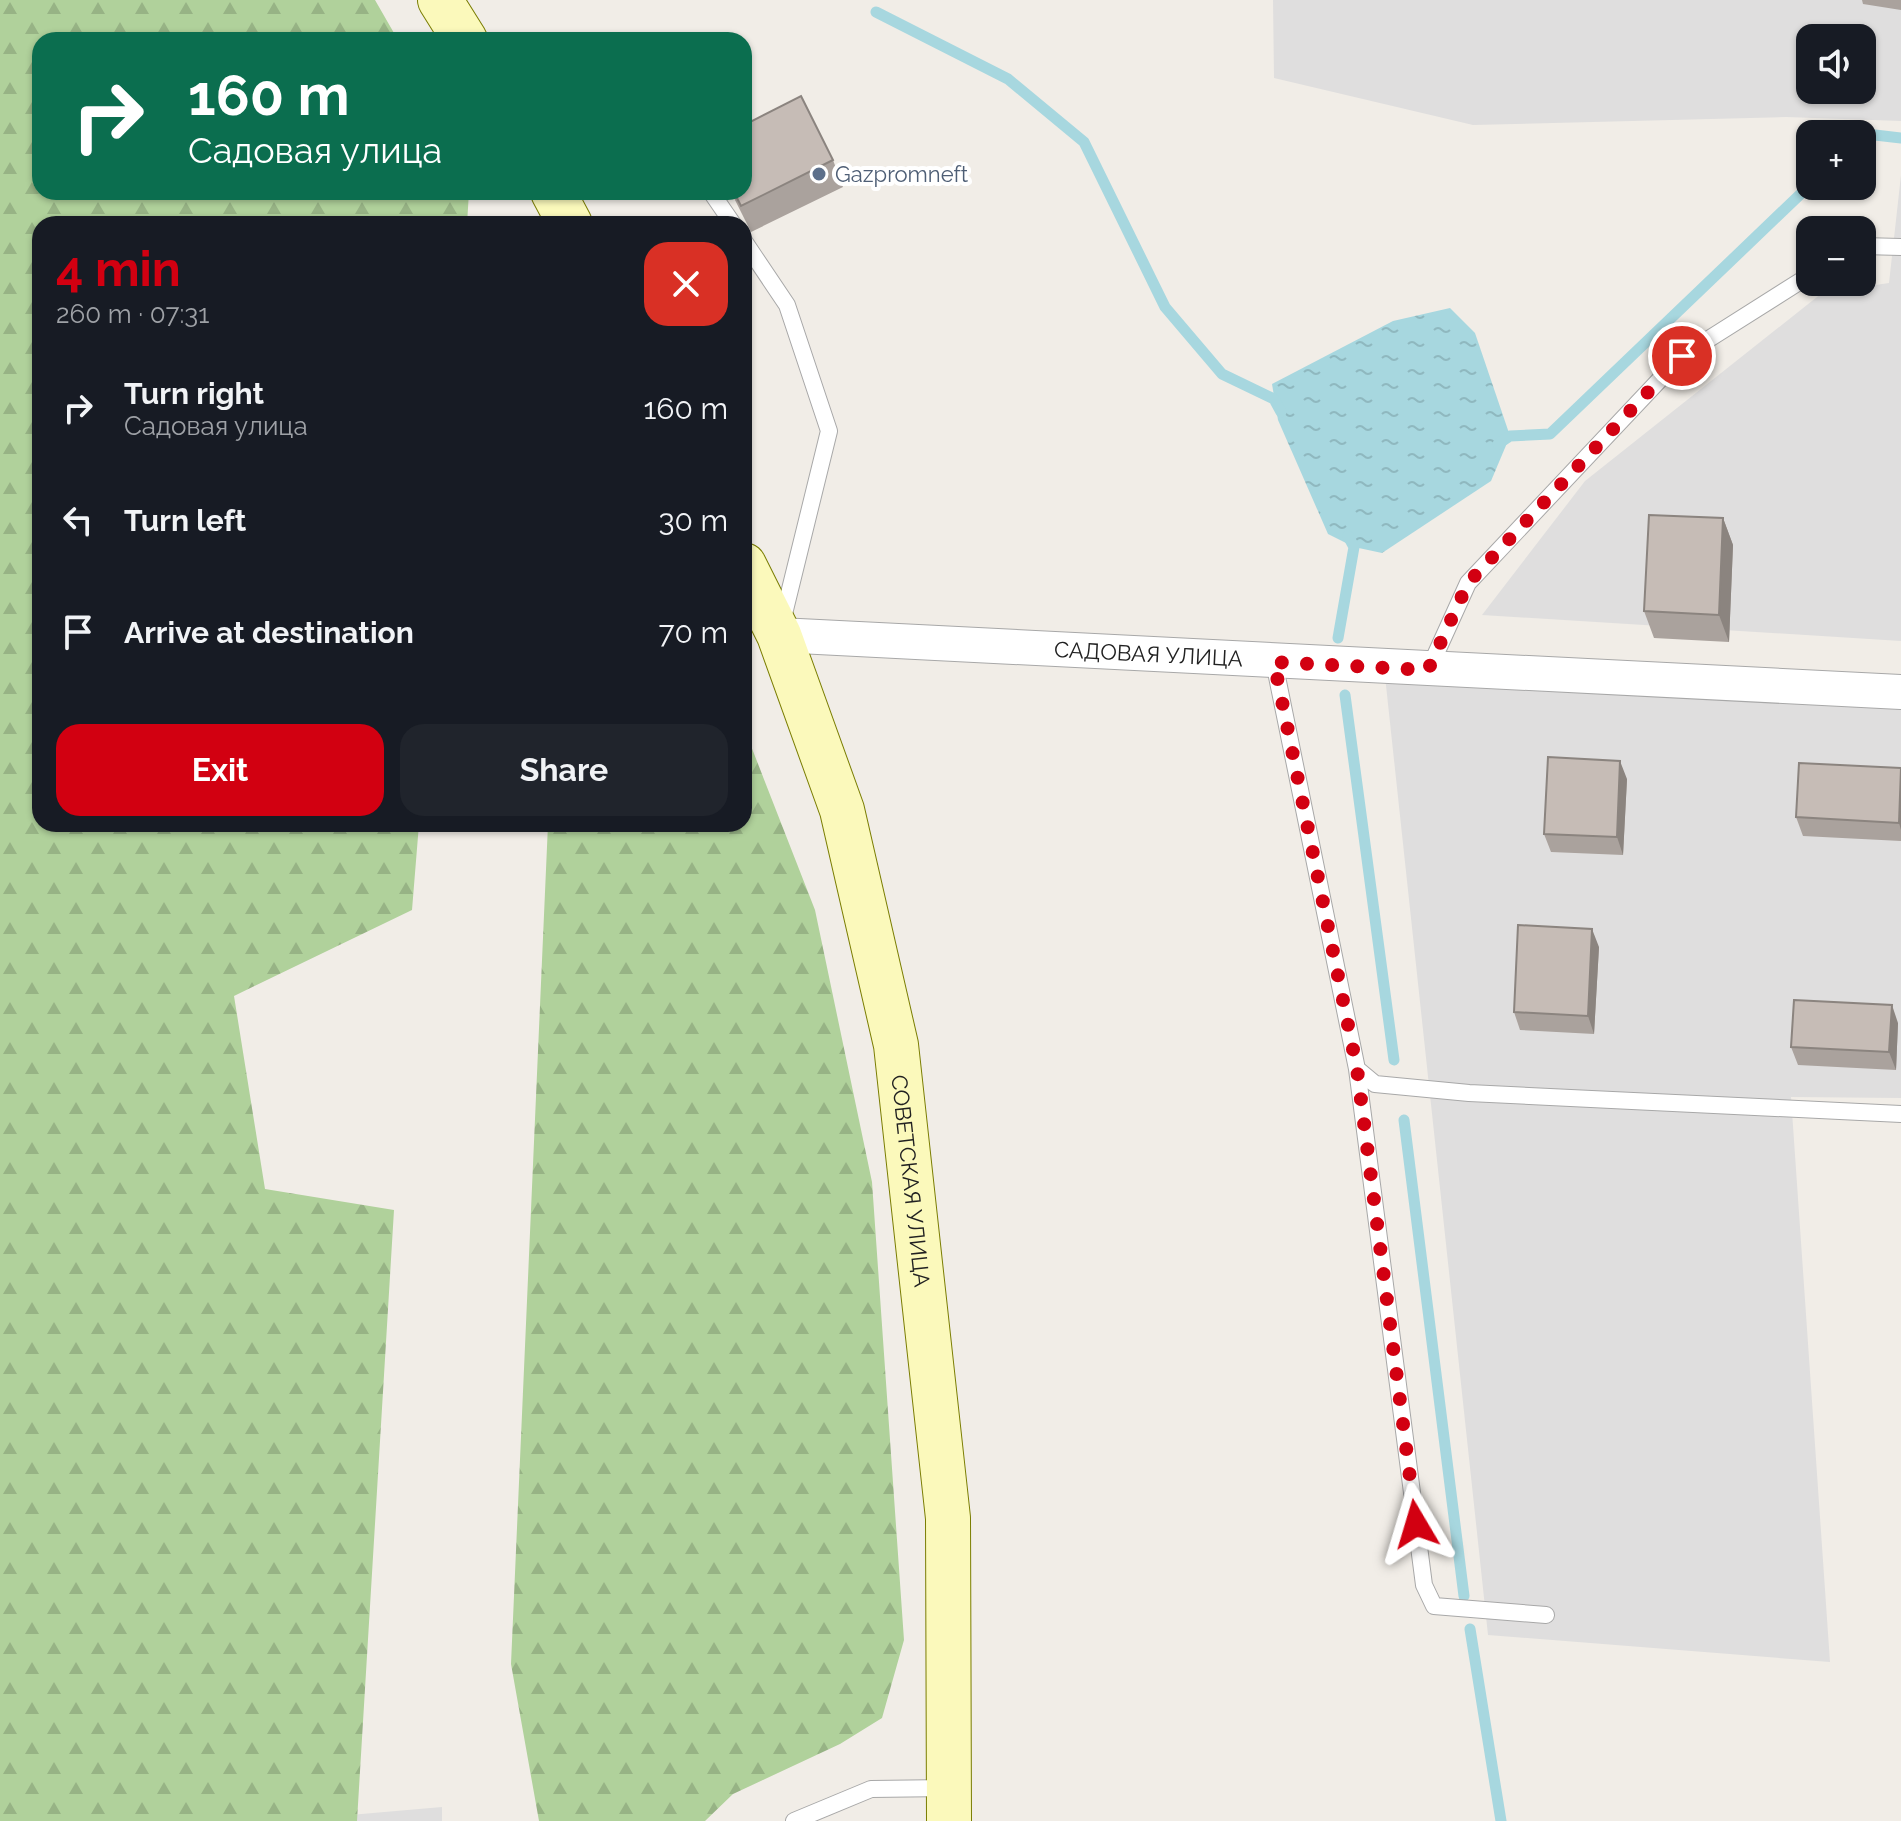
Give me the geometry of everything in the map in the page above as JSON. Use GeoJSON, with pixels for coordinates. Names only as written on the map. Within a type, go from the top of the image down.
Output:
{"type":"FeatureCollection","features":[{"type":"Feature","properties":{"kind":"street"},"geometry":{"type":"LineString","coordinates":[[440,0],[460,32]]}},
{"type":"Feature","properties":{"kind":"street","name":"СОВЕТСКАЯ УЛИЦА"},"geometry":{"type":"LineString","coordinates":[[752,581],[779,635],[842,810],[896,1045],[948,1518],[949,1805]]}},
{"type":"Feature","properties":{"kind":"street","name":"САДОВАЯ УЛИЦА"},"geometry":{"type":"LineString","coordinates":[[779,635],[1901,692]]}},
{"type":"Feature","properties":{"kind":"lane"},"geometry":{"type":"LineString","coordinates":[[1876,246],[1901,247]]}},
{"type":"Feature","properties":{"kind":"lane"},"geometry":{"type":"LineString","coordinates":[[752,253],[787,305],[829,431],[779,635]]}},
{"type":"Feature","properties":{"kind":"lane"},"geometry":{"type":"LineString","coordinates":[[1428,670],[1468,583],[1682,356],[1796,284]]}},
{"type":"Feature","properties":{"kind":"lane"},"geometry":{"type":"LineString","coordinates":[[1274,662],[1357,1069],[1424,1585],[1434,1606],[1546,1615]]}},
{"type":"Feature","properties":{"kind":"lane"},"geometry":{"type":"LineString","coordinates":[[1357,1069],[1375,1084],[1469,1093],[1901,1114]]}},
{"type":"Feature","properties":{"kind":"lane"},"geometry":{"type":"LineString","coordinates":[[794,1821],[871,1789],[949,1805]]}},
{"type":"Feature","properties":{"kind":"shaded area"},"geometry":{"type":"Polygon","coordinates":[[[1273,0],[1901,0],[1901,121],[1786,117],[1473,125],[1274,78],[1273,0]]]}},
{"type":"Feature","properties":{"kind":"shaded area"},"geometry":{"type":"Polygon","coordinates":[[[1901,175],[1901,641],[1482,615],[1585,481],[1818,296],[1876,296],[1876,285],[1889,283],[1901,175]]]}},
{"type":"Feature","properties":{"kind":"shaded area"},"geometry":{"type":"Polygon","coordinates":[[[1385,676],[1901,705],[1901,1098],[1791,1097],[1830,1662],[1488,1635],[1385,676]]]}},
{"type":"Feature","properties":{"kind":"shaded area"},"geometry":{"type":"Polygon","coordinates":[[[442,1807],[442,1821],[281,1821],[442,1807]]]}},
{"type":"Feature","properties":{"kind":"green space"},"geometry":{"type":"Polygon","coordinates":[[[0,0],[375,0],[393,32],[32,32],[32,200],[468,200],[468,216],[32,216],[32,832],[418,832],[412,910],[234,996],[265,1189],[394,1210],[357,1821],[0,1821],[0,0]]]}},
{"type":"Feature","properties":{"kind":"green space"},"geometry":{"type":"Polygon","coordinates":[[[752,749],[815,910],[872,1182],[904,1640],[882,1718],[840,1744],[733,1794],[705,1821],[539,1821],[511,1664],[548,832],[752,832],[752,749]]]}},
{"type":"Feature","properties":{"kind":"water"},"geometry":{"type":"Polygon","coordinates":[[[1450,308],[1475,333],[1510,436],[1491,481],[1382,553],[1354,547],[1328,534],[1278,420],[1272,384],[1393,321],[1450,308]]]}},
{"type":"Feature","properties":{"kind":"building"},"geometry":{"type":"Polygon","coordinates":[[[801,96],[833,160],[741,206],[738,200],[752,200],[752,121],[801,96]]]}},
{"type":"Feature","properties":{"kind":"building"},"geometry":{"type":"Polygon","coordinates":[[[1649,515],[1723,518],[1719,615],[1644,611],[1649,515]]]}},
{"type":"Feature","properties":{"kind":"building"},"geometry":{"type":"Polygon","coordinates":[[[1548,757],[1620,761],[1617,837],[1544,834],[1548,757]]]}},
{"type":"Feature","properties":{"kind":"building"},"geometry":{"type":"Polygon","coordinates":[[[1799,763],[1901,768],[1899,823],[1796,817],[1799,763]]]}},
{"type":"Feature","properties":{"kind":"building"},"geometry":{"type":"Polygon","coordinates":[[[1518,925],[1592,929],[1588,1016],[1514,1012],[1518,925]]]}},
{"type":"Feature","properties":{"kind":"building"},"geometry":{"type":"Polygon","coordinates":[[[1794,1000],[1892,1005],[1889,1052],[1791,1047],[1794,1000]]]}},
{"type":"Feature","properties":{"kind":"waterway"},"geometry":{"type":"LineString","coordinates":[[876,12],[1008,79],[1084,142],[1165,307],[1222,374],[1274,399],[1281,412]]}},
{"type":"Feature","properties":{"kind":"waterway"},"geometry":{"type":"LineString","coordinates":[[1876,135],[1901,138]]}},
{"type":"Feature","properties":{"kind":"waterway"},"geometry":{"type":"LineString","coordinates":[[1498,444],[1510,436],[1550,434],[1796,198]]}},
{"type":"Feature","properties":{"kind":"waterway"},"geometry":{"type":"LineString","coordinates":[[1338,638],[1354,547],[1348,536]]}},
{"type":"Feature","properties":{"kind":"waterway"},"geometry":{"type":"LineString","coordinates":[[1345,695],[1394,1060]]}},
{"type":"Feature","properties":{"kind":"waterway"},"geometry":{"type":"LineString","coordinates":[[1404,1120],[1464,1596]]}},
{"type":"Feature","properties":{"kind":"waterway"},"geometry":{"type":"LineString","coordinates":[[1470,1629],[1501,1821]]}},
{"type":"Feature","properties":{"kind":"place","name":"Gazpromneft"},"geometry":{"type":"Point","coordinates":[819,174]}},
{"type":"Feature","properties":{"kind":"route"},"geometry":{"type":"LineString","coordinates":[[1416,1524],[1357,1069],[1274,662],[1428,670],[1468,583],[1682,356]]}}]}
